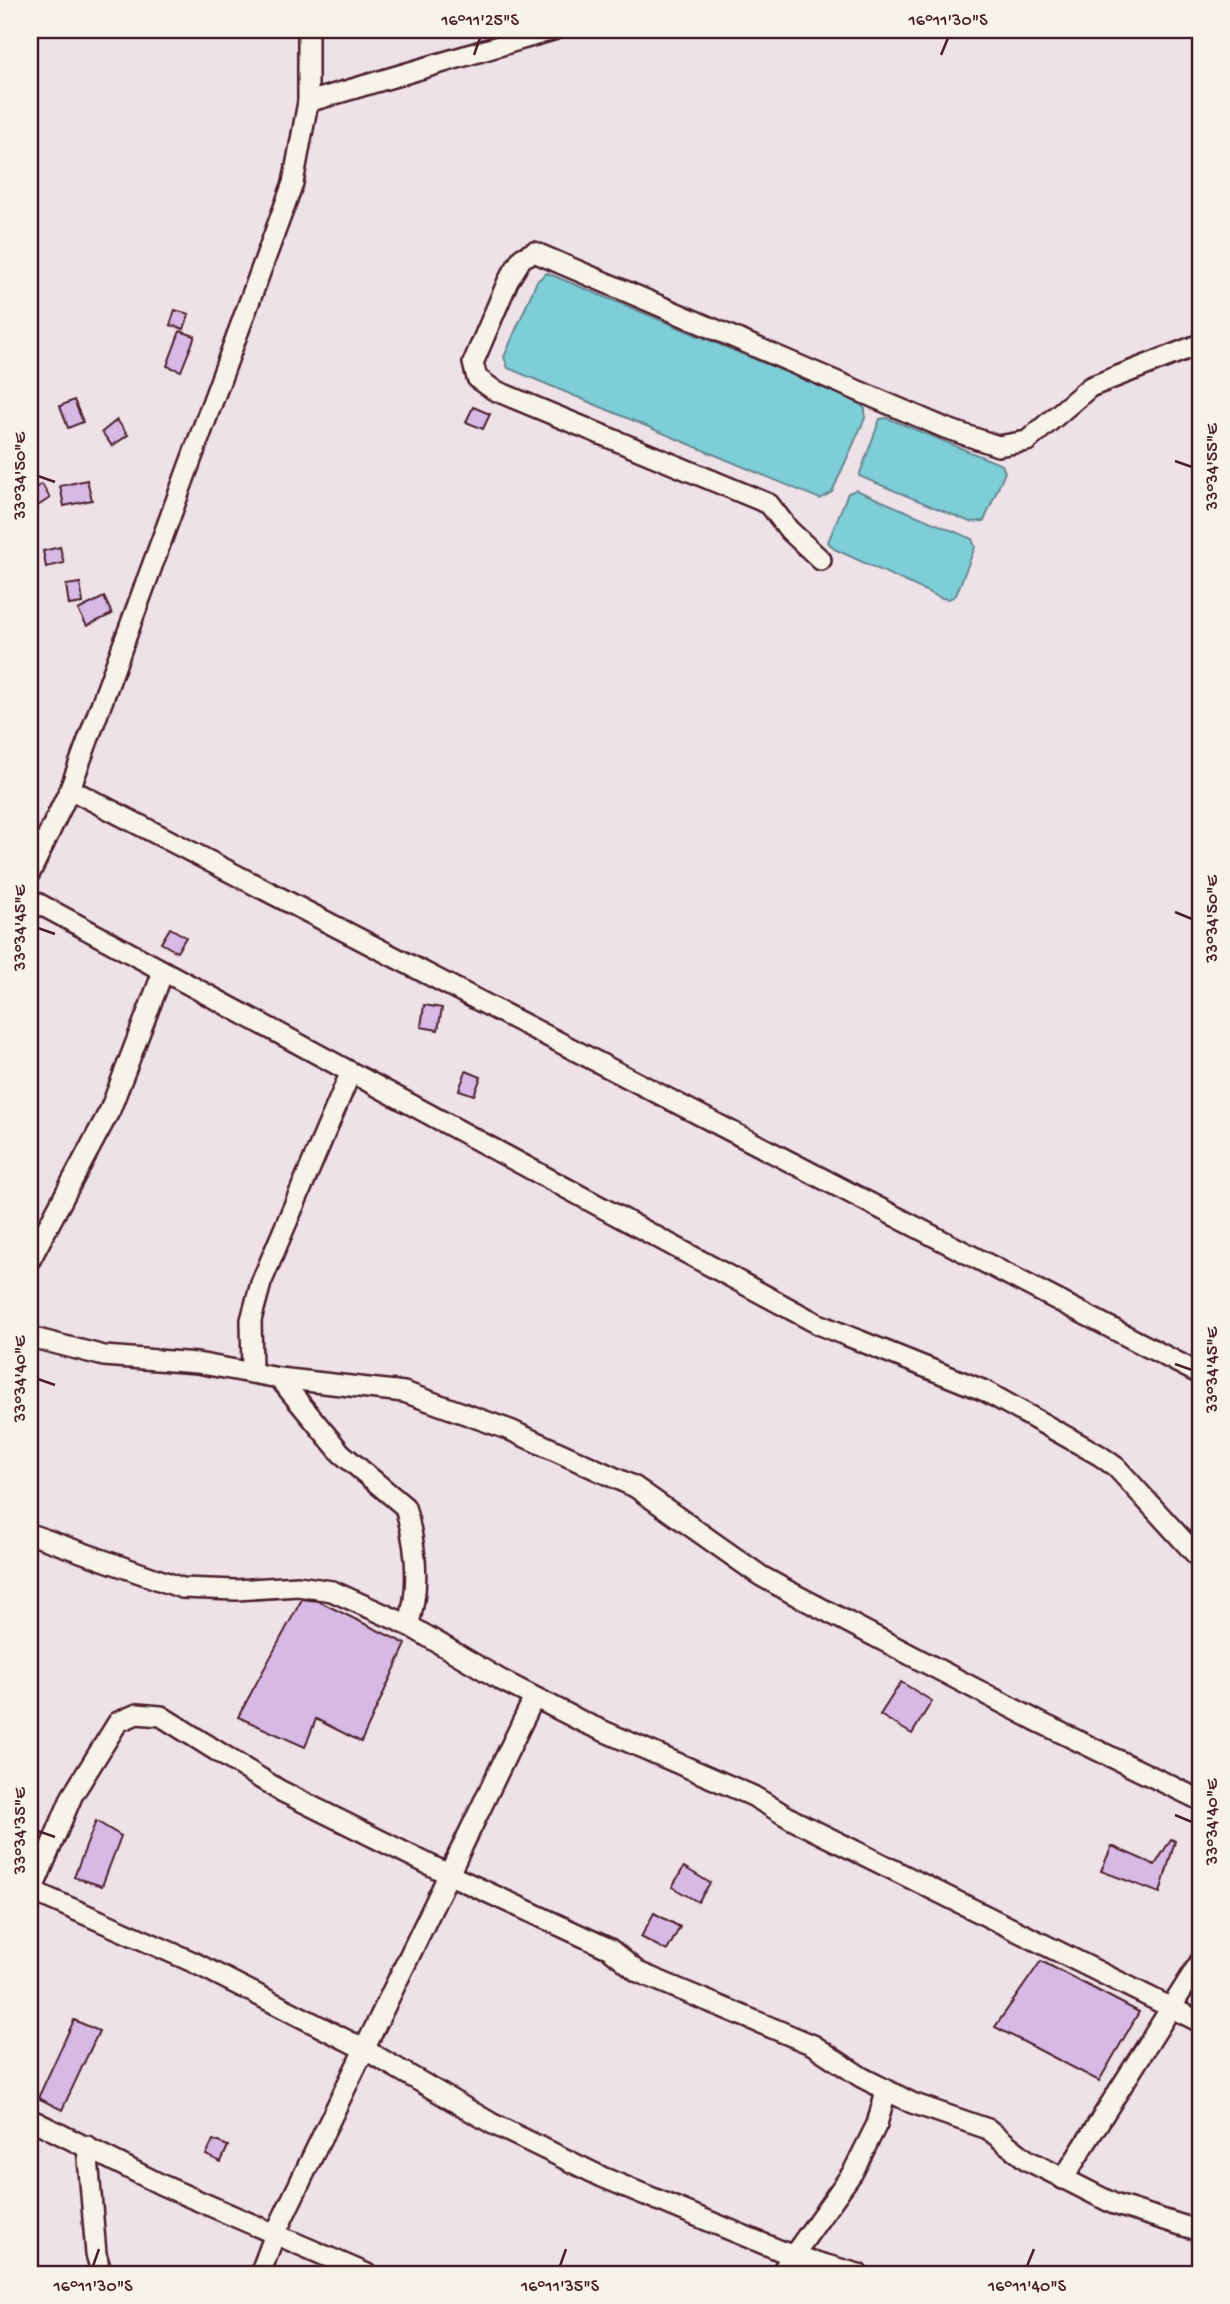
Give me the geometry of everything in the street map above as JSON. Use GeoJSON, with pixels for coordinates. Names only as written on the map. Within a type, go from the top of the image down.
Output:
{"type":"FeatureCollection","features":[{"type":"Feature","properties":{"kind":"street"},"geometry":{"type":"LineString","coordinates":[[30,873],[70,789],[293,183],[309,103],[308,30]]}},
{"type":"Feature","properties":{"kind":"street"},"geometry":{"type":"LineString","coordinates":[[309,103],[553,30]]}},
{"type":"Feature","properties":{"kind":"street"},"geometry":{"type":"LineString","coordinates":[[821,559],[789,530],[769,504],[494,390],[477,378],[473,363],[508,281],[522,258],[534,252],[945,428],[998,446],[1027,441],[1090,387],[1200,344]]}},
{"type":"Feature","properties":{"kind":"street"},"geometry":{"type":"LineString","coordinates":[[70,789],[1200,1374]]}},
{"type":"Feature","properties":{"kind":"street"},"geometry":{"type":"LineString","coordinates":[[30,899],[818,1324],[985,1391],[1099,1455],[1116,1467],[1200,1559]]}},
{"type":"Feature","properties":{"kind":"street"},"geometry":{"type":"LineString","coordinates":[[30,1260],[110,1110],[163,972]]}},
{"type":"Feature","properties":{"kind":"street"},"geometry":{"type":"LineString","coordinates":[[252,1372],[251,1320],[261,1283],[351,1074]]}},
{"type":"Feature","properties":{"kind":"street"},"geometry":{"type":"LineString","coordinates":[[30,1337],[104,1356],[197,1363],[279,1378],[404,1392],[510,1430],[635,1487],[761,1576],[790,1592],[1039,1722],[1200,1800]]}},
{"type":"Feature","properties":{"kind":"street"},"geometry":{"type":"LineString","coordinates":[[279,1378],[341,1453],[405,1507],[417,1581],[417,1600],[408,1625]]}},
{"type":"Feature","properties":{"kind":"street"},"geometry":{"type":"LineString","coordinates":[[30,1534],[182,1588],[236,1590],[298,1586],[332,1591],[408,1625],[534,1698],[753,1796],[793,1821],[1200,2022]]}},
{"type":"Feature","properties":{"kind":"street"},"geometry":{"type":"LineString","coordinates":[[260,2274],[275,2234],[534,1698]]}},
{"type":"Feature","properties":{"kind":"street"},"geometry":{"type":"LineString","coordinates":[[858,2274],[791,2255],[590,2171],[494,2124],[364,2049],[193,1962],[31,1892],[58,1825],[101,1747],[118,1722],[137,1714],[161,1716],[279,1790],[448,1874],[610,1949],[638,1972],[813,2045],[886,2091],[988,2129],[1027,2160],[1132,2212],[1200,2231]]}},
{"type":"Feature","properties":{"kind":"street"},"geometry":{"type":"LineString","coordinates":[[1063,2179],[1200,1962]]}},
{"type":"Feature","properties":{"kind":"street"},"geometry":{"type":"LineString","coordinates":[[780,2274],[791,2255],[853,2172],[877,2124],[886,2091]]}},
{"type":"Feature","properties":{"kind":"street"},"geometry":{"type":"LineString","coordinates":[[30,2119],[162,2185],[368,2274]]}},
{"type":"Feature","properties":{"kind":"street"},"geometry":{"type":"LineString","coordinates":[[87,2146],[96,2254],[102,2274]]}},
{"type":"Feature","properties":{"kind":"water"},"geometry":{"type":"Polygon","coordinates":[[[547,273],[858,402],[865,409],[865,418],[832,492],[820,499],[508,368],[504,357],[537,281],[547,273]]]}},
{"type":"Feature","properties":{"kind":"water"},"geometry":{"type":"Polygon","coordinates":[[[887,418],[1002,465],[1005,472],[984,521],[970,522],[859,476],[880,419],[887,418]]]}},
{"type":"Feature","properties":{"kind":"water"},"geometry":{"type":"Polygon","coordinates":[[[856,490],[972,539],[975,547],[956,595],[949,599],[941,598],[834,549],[828,542],[848,493],[856,490]]]}},
{"type":"Feature","properties":{"kind":"building"},"geometry":{"type":"Polygon","coordinates":[[[175,310],[189,314],[184,329],[170,325],[175,310]]]}},
{"type":"Feature","properties":{"kind":"building"},"geometry":{"type":"Polygon","coordinates":[[[180,331],[195,336],[181,371],[167,366],[180,331]]]}},
{"type":"Feature","properties":{"kind":"building"},"geometry":{"type":"Polygon","coordinates":[[[74,400],[83,422],[68,428],[60,406],[74,400]]]}},
{"type":"Feature","properties":{"kind":"building"},"geometry":{"type":"Polygon","coordinates":[[[473,407],[490,414],[483,429],[466,422],[473,407]]]}},
{"type":"Feature","properties":{"kind":"building"},"geometry":{"type":"Polygon","coordinates":[[[117,420],[128,435],[112,446],[102,432],[117,420]]]}},
{"type":"Feature","properties":{"kind":"building"},"geometry":{"type":"Polygon","coordinates":[[[87,480],[92,500],[64,506],[60,486],[87,480]]]}},
{"type":"Feature","properties":{"kind":"building"},"geometry":{"type":"Polygon","coordinates":[[[42,484],[50,498],[30,511],[30,491],[42,484]]]}},
{"type":"Feature","properties":{"kind":"building"},"geometry":{"type":"Polygon","coordinates":[[[60,547],[64,563],[46,567],[43,551],[60,547]]]}},
{"type":"Feature","properties":{"kind":"building"},"geometry":{"type":"Polygon","coordinates":[[[80,583],[83,603],[69,605],[66,585],[80,583]]]}},
{"type":"Feature","properties":{"kind":"building"},"geometry":{"type":"Polygon","coordinates":[[[104,597],[112,614],[87,626],[78,610],[104,597]]]}},
{"type":"Feature","properties":{"kind":"building"},"geometry":{"type":"Polygon","coordinates":[[[170,928],[186,937],[177,952],[161,943],[170,928]]]}},
{"type":"Feature","properties":{"kind":"building"},"geometry":{"type":"Polygon","coordinates":[[[424,1005],[442,1008],[438,1030],[421,1027],[424,1005]]]}},
{"type":"Feature","properties":{"kind":"building"},"geometry":{"type":"Polygon","coordinates":[[[466,1071],[481,1077],[474,1095],[459,1090],[466,1071]]]}},
{"type":"Feature","properties":{"kind":"building"},"geometry":{"type":"Polygon","coordinates":[[[302,1599],[318,1601],[406,1644],[361,1742],[316,1719],[305,1747],[238,1717],[302,1599]]]}},
{"type":"Feature","properties":{"kind":"building"},"geometry":{"type":"Polygon","coordinates":[[[901,1682],[932,1701],[912,1734],[880,1715],[901,1682]]]}},
{"type":"Feature","properties":{"kind":"building"},"geometry":{"type":"Polygon","coordinates":[[[96,1821],[121,1836],[102,1886],[74,1877],[96,1821]]]}},
{"type":"Feature","properties":{"kind":"building"},"geometry":{"type":"Polygon","coordinates":[[[1171,1839],[1175,1841],[1160,1893],[1101,1871],[1112,1846],[1155,1865],[1171,1839]]]}},
{"type":"Feature","properties":{"kind":"building"},"geometry":{"type":"Polygon","coordinates":[[[684,1867],[710,1883],[698,1902],[672,1887],[684,1867]]]}},
{"type":"Feature","properties":{"kind":"building"},"geometry":{"type":"Polygon","coordinates":[[[654,1913],[680,1927],[667,1951],[641,1937],[654,1913]]]}},
{"type":"Feature","properties":{"kind":"building"},"geometry":{"type":"Polygon","coordinates":[[[1041,1961],[1139,2012],[1099,2081],[995,2027],[1041,1961]]]}},
{"type":"Feature","properties":{"kind":"building"},"geometry":{"type":"Polygon","coordinates":[[[74,2020],[99,2031],[62,2110],[38,2098],[74,2020]]]}},
{"type":"Feature","properties":{"kind":"building"},"geometry":{"type":"Polygon","coordinates":[[[213,2140],[228,2146],[221,2162],[206,2155],[213,2140]]]}}]}
